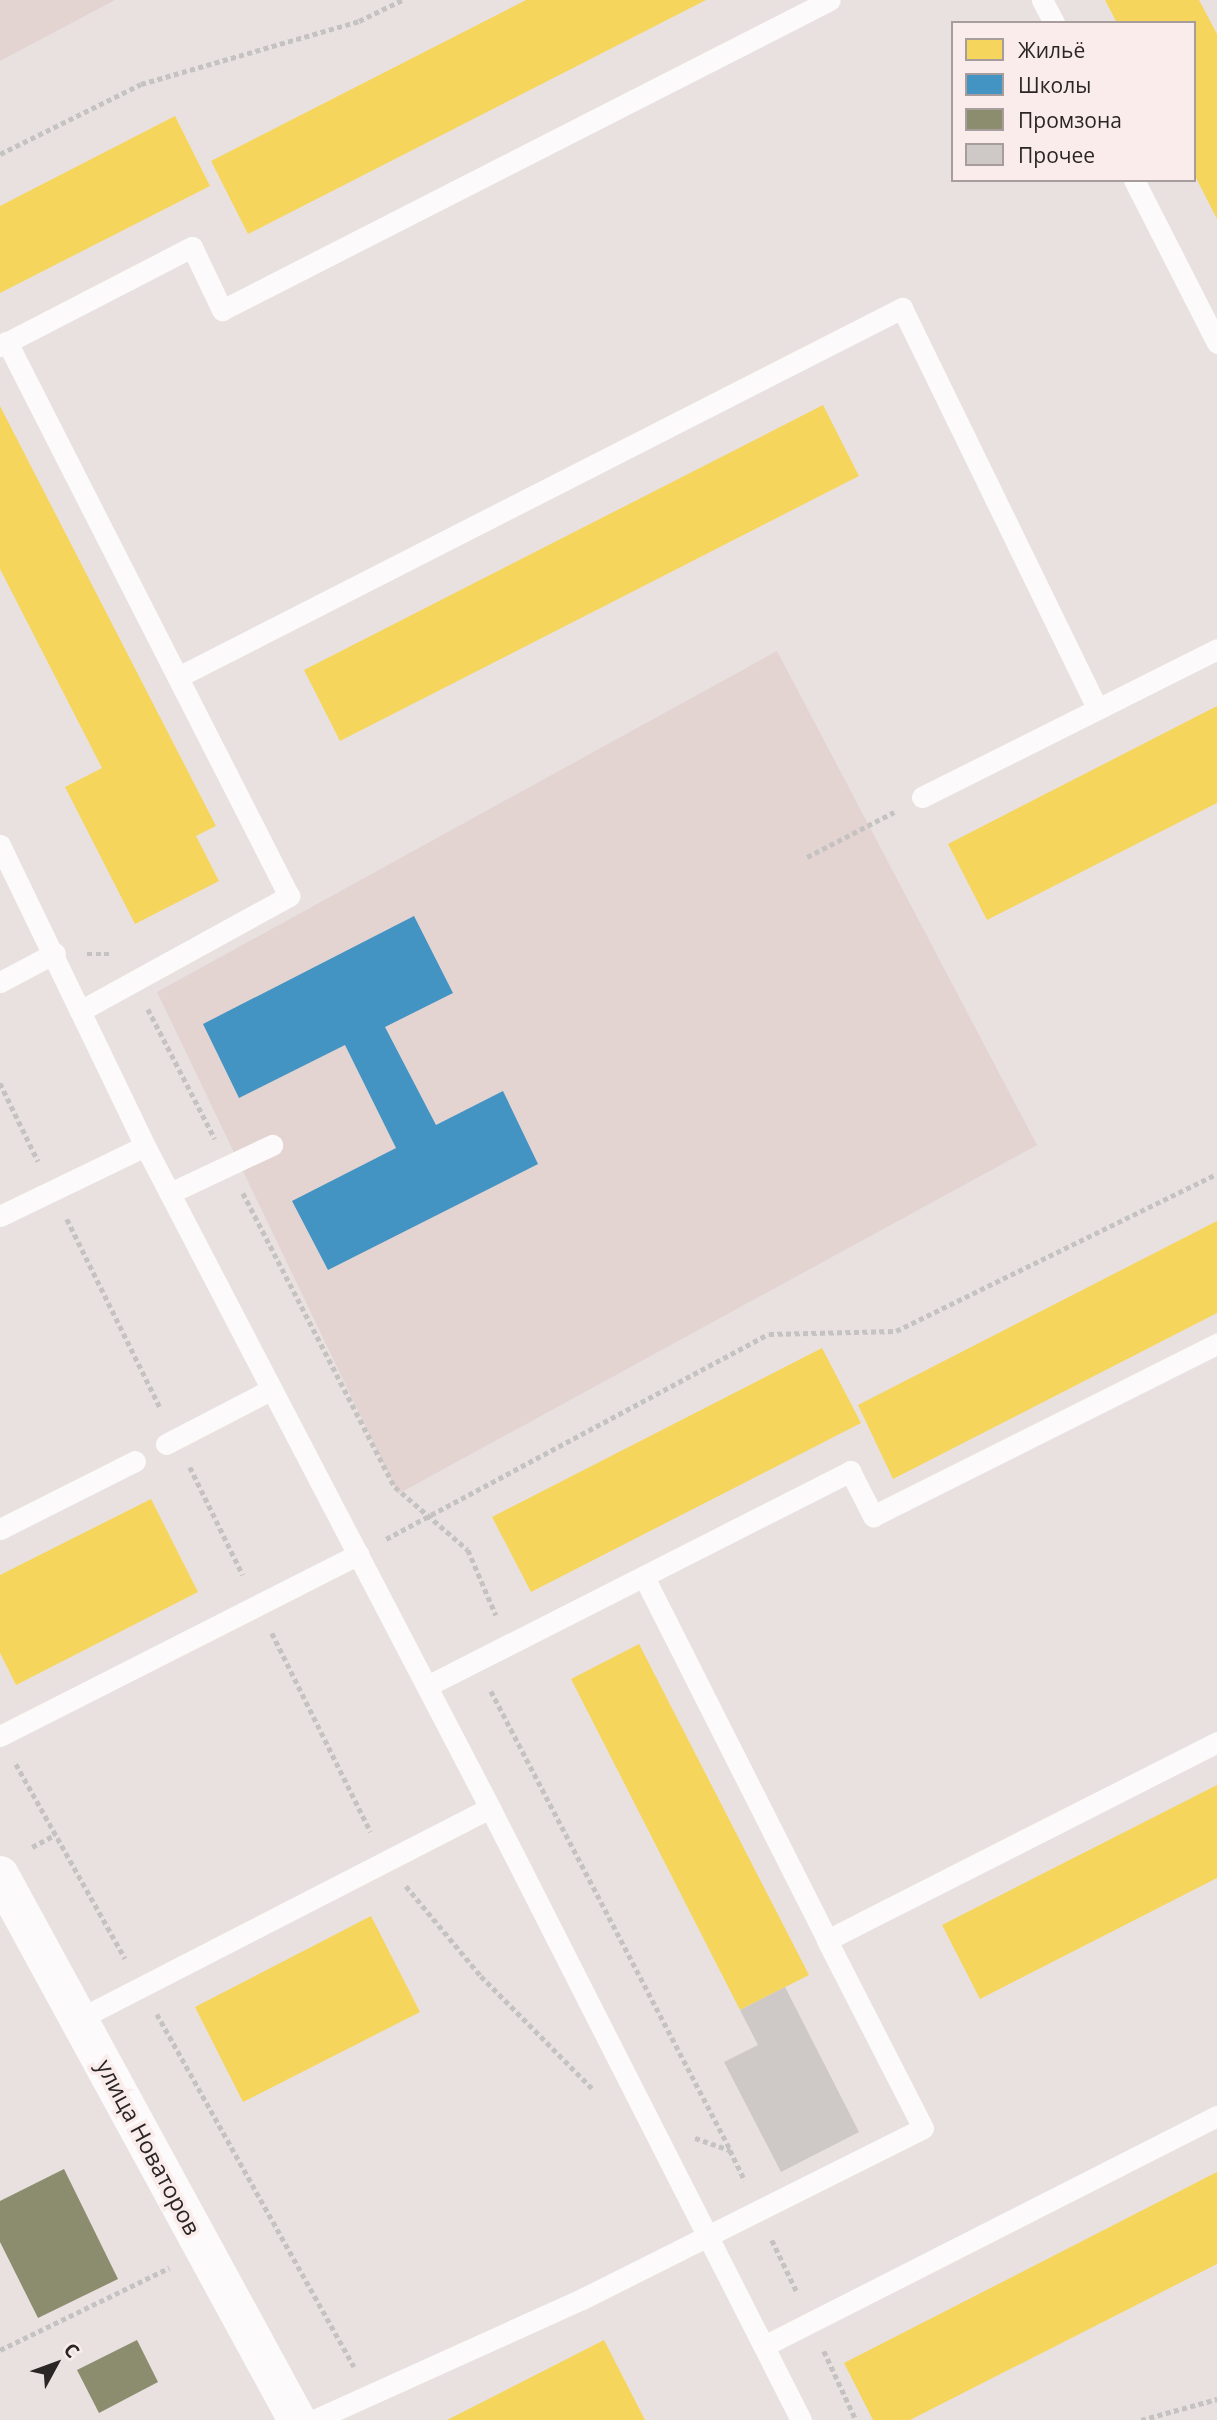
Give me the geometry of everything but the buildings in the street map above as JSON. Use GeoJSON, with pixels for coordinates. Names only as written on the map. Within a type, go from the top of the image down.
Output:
{"type":"FeatureCollection","features":[{"type":"Feature","properties":{"kind":"street","name":"улица Новаторов"},"geometry":{"type":"LineString","coordinates":[[0,1875],[297,2420]]}},
{"type":"Feature","properties":{"kind":"lane"},"geometry":{"type":"LineString","coordinates":[[80,1011],[289,896],[4,344],[191,247],[222,310],[830,0]]}},
{"type":"Feature","properties":{"kind":"lane"},"geometry":{"type":"LineString","coordinates":[[1042,0],[1053,21]]}},
{"type":"Feature","properties":{"kind":"lane"},"geometry":{"type":"LineString","coordinates":[[1135,182],[1217,343]]}},
{"type":"Feature","properties":{"kind":"lane"},"geometry":{"type":"LineString","coordinates":[[178,677],[902,308],[1098,709]]}},
{"type":"Feature","properties":{"kind":"lane"},"geometry":{"type":"LineString","coordinates":[[922,797],[1217,649]]}},
{"type":"Feature","properties":{"kind":"lane"},"geometry":{"type":"LineString","coordinates":[[0,845],[55,953],[145,1146],[490,1808],[766,2345],[801,2420]]}},
{"type":"Feature","properties":{"kind":"lane"},"geometry":{"type":"LineString","coordinates":[[0,982],[55,953]]}},
{"type":"Feature","properties":{"kind":"lane"},"geometry":{"type":"LineString","coordinates":[[170,1193],[272,1145]]}},
{"type":"Feature","properties":{"kind":"lane"},"geometry":{"type":"LineString","coordinates":[[0,1216],[145,1146]]}},
{"type":"Feature","properties":{"kind":"lane"},"geometry":{"type":"LineString","coordinates":[[427,1686],[850,1471],[873,1516],[1217,1344]]}},
{"type":"Feature","properties":{"kind":"lane"},"geometry":{"type":"LineString","coordinates":[[171,1441],[272,1389]]}},
{"type":"Feature","properties":{"kind":"lane"},"geometry":{"type":"LineString","coordinates":[[0,1529],[135,1461]]}},
{"type":"Feature","properties":{"kind":"lane"},"geometry":{"type":"LineString","coordinates":[[0,1736],[358,1554]]}},
{"type":"Feature","properties":{"kind":"lane"},"geometry":{"type":"LineString","coordinates":[[314,2420],[711,2238],[923,2128],[644,1577]]}},
{"type":"Feature","properties":{"kind":"lane"},"geometry":{"type":"LineString","coordinates":[[827,1940],[1217,1742]]}},
{"type":"Feature","properties":{"kind":"lane"},"geometry":{"type":"LineString","coordinates":[[79,2019],[490,1808]]}},
{"type":"Feature","properties":{"kind":"lane"},"geometry":{"type":"LineString","coordinates":[[766,2345],[1217,2116]]}},
{"type":"Feature","properties":{"kind":"path"},"geometry":{"type":"LineString","coordinates":[[0,154],[141,84],[359,21],[402,0]]}},
{"type":"Feature","properties":{"kind":"path"},"geometry":{"type":"LineString","coordinates":[[807,857],[922,797]]}},
{"type":"Feature","properties":{"kind":"path"},"geometry":{"type":"LineString","coordinates":[[55,953],[120,954],[395,1487],[431,1515],[468,1550],[501,1627],[476,1662],[730,2150]]}},
{"type":"Feature","properties":{"kind":"path"},"geometry":{"type":"LineString","coordinates":[[0,1083],[171,1441],[258,1605],[386,1863]]}},
{"type":"Feature","properties":{"kind":"path"},"geometry":{"type":"LineString","coordinates":[[358,1554],[769,1334],[896,1331],[1217,1174]]}},
{"type":"Feature","properties":{"kind":"path"},"geometry":{"type":"LineString","coordinates":[[0,1736],[369,2395]]}},
{"type":"Feature","properties":{"kind":"path"},"geometry":{"type":"LineString","coordinates":[[0,2350],[205,2251]]}},
{"type":"Feature","properties":{"kind":"path"},"geometry":{"type":"LineString","coordinates":[[1141,2420],[1217,2399]]}},
{"type":"Feature","properties":{"kind":"shaded area"},"geometry":{"type":"Polygon","coordinates":[[[0,0],[115,0],[0,61],[0,0]]]}},
{"type":"Feature","properties":{"kind":"shaded area"},"geometry":{"type":"Polygon","coordinates":[[[777,651],[1037,1145],[398,1494],[157,992],[777,651]]]}}]}
